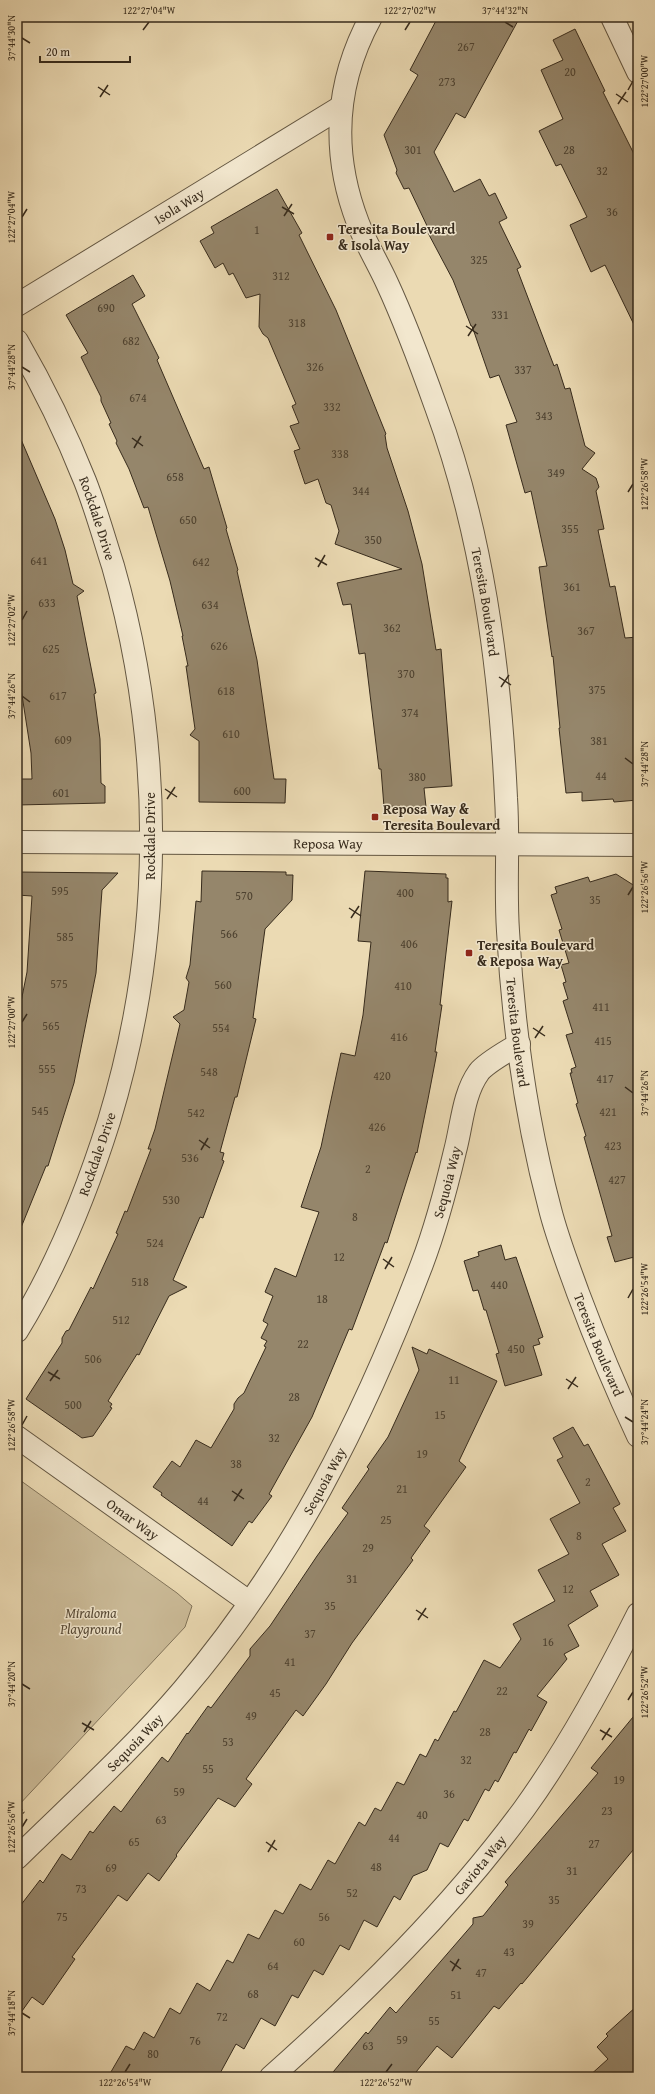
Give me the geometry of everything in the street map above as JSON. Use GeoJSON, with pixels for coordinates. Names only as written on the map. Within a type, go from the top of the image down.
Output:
{"type":"FeatureCollection","features":[{"type":"Feature","properties":{"kind":"street","name":"Teresita Boulevard"},"geometry":{"type":"LineString","coordinates":[[371,17],[349,67],[341,106],[339,146],[350,200],[358,225],[388,285],[416,350],[441,419],[463,492],[479,560],[491,631],[500,703],[507,803],[506,844],[508,932],[519,1044],[535,1146],[550,1212],[595,1337],[638,1436]]}},
{"type":"Feature","properties":{"kind":"street"},"geometry":{"type":"LineString","coordinates":[[612,17],[638,72]]}},
{"type":"Feature","properties":{"kind":"street","name":"Isola Way"},"geometry":{"type":"LineString","coordinates":[[17,305],[341,106]]}},
{"type":"Feature","properties":{"kind":"street","name":"Rockdale Drive"},"geometry":{"type":"LineString","coordinates":[[17,341],[61,426],[86,483],[121,596],[134,651],[143,712],[150,773],[152,843],[149,895],[138,999],[114,1103],[98,1157],[77,1211],[31,1308],[17,1331]]}},
{"type":"Feature","properties":{"kind":"street","name":"Reposa Way"},"geometry":{"type":"LineString","coordinates":[[17,842],[638,845]]}},
{"type":"Feature","properties":{"kind":"street","name":"Sequoia Way"},"geometry":{"type":"LineString","coordinates":[[17,1858],[144,1733],[212,1653],[249,1602],[312,1506],[340,1455],[406,1308],[436,1222],[456,1148],[468,1091],[480,1070],[519,1044]]}},
{"type":"Feature","properties":{"kind":"street","name":"Omar Way"},"geometry":{"type":"LineString","coordinates":[[17,1437],[249,1602]]}},
{"type":"Feature","properties":{"kind":"street","name":"Gaviota Way"},"geometry":{"type":"LineString","coordinates":[[271,2077],[399,1955],[453,1897],[499,1840],[528,1803],[585,1715],[638,1614]]}},
{"type":"Feature","properties":{"kind":"path"},"geometry":{"type":"LineString","coordinates":[[17,1721],[20,1743],[17,1749]]}},
{"type":"Feature","properties":{"kind":"green space","name":"Miraloma Playground"},"geometry":{"type":"Polygon","coordinates":[[[17,1478],[177,1593],[192,1606],[185,1627],[17,1807],[17,1478]]]}},
{"type":"Feature","properties":{"kind":"building"},"geometry":{"type":"Polygon","coordinates":[[[438,17],[520,17],[465,118],[456,113],[434,152],[454,192],[480,179],[489,196],[495,193],[507,218],[499,222],[521,267],[517,269],[554,366],[557,364],[565,389],[570,388],[585,446],[595,453],[582,469],[596,478],[599,487],[596,491],[604,529],[598,530],[610,587],[615,586],[625,638],[638,637],[638,800],[614,802],[613,799],[582,801],[582,792],[566,793],[553,656],[552,657],[539,567],[547,566],[531,491],[525,493],[506,425],[517,422],[499,375],[490,378],[472,326],[453,280],[427,231],[429,230],[409,188],[404,189],[396,173],[397,170],[384,135],[418,75],[410,70],[438,17]]]}},
{"type":"Feature","properties":{"kind":"building"},"geometry":{"type":"Polygon","coordinates":[[[575,29],[605,91],[603,92],[638,162],[638,333],[605,265],[591,272],[570,225],[587,217],[561,164],[556,166],[539,131],[563,119],[541,70],[563,60],[553,40],[575,29]]]}},
{"type":"Feature","properties":{"kind":"building"},"geometry":{"type":"Polygon","coordinates":[[[277,189],[302,233],[299,235],[336,310],[386,434],[387,448],[408,511],[422,564],[436,650],[441,649],[452,786],[424,788],[426,807],[396,810],[396,806],[384,807],[381,769],[379,769],[365,653],[359,654],[351,604],[343,605],[337,583],[402,569],[335,544],[339,531],[331,505],[326,503],[318,479],[305,484],[294,451],[300,449],[290,426],[299,423],[292,406],[296,404],[268,338],[263,334],[259,327],[260,294],[246,298],[233,273],[229,275],[223,263],[215,268],[200,241],[214,233],[211,227],[277,189]]]}},
{"type":"Feature","properties":{"kind":"building"},"geometry":{"type":"Polygon","coordinates":[[[133,275],[145,296],[132,304],[159,358],[157,360],[204,469],[209,467],[227,528],[226,529],[238,570],[257,660],[274,779],[286,779],[285,803],[199,802],[199,741],[190,735],[195,729],[186,666],[188,666],[183,636],[170,581],[148,507],[144,508],[129,469],[116,443],[117,441],[109,424],[111,423],[101,401],[101,397],[81,357],[88,353],[66,315],[133,275]]]}},
{"type":"Feature","properties":{"kind":"building"},"geometry":{"type":"Polygon","coordinates":[[[17,430],[55,519],[65,550],[73,584],[84,591],[77,596],[96,693],[94,694],[100,739],[101,783],[105,786],[105,803],[17,805],[17,779],[32,779],[31,753],[17,663],[17,430]]]}},
{"type":"Feature","properties":{"kind":"building"},"geometry":{"type":"Polygon","coordinates":[[[202,871],[286,872],[286,875],[293,875],[292,900],[265,929],[253,1018],[256,1019],[237,1097],[235,1097],[220,1152],[224,1153],[222,1160],[224,1161],[203,1218],[200,1217],[173,1280],[187,1287],[169,1296],[139,1355],[137,1354],[108,1401],[112,1404],[110,1407],[112,1408],[93,1436],[82,1438],[26,1399],[62,1343],[62,1338],[66,1331],[69,1330],[91,1287],[93,1289],[118,1234],[116,1233],[125,1211],[127,1212],[151,1149],[148,1149],[155,1129],[180,1024],[173,1017],[184,1010],[189,982],[186,978],[190,965],[196,901],[201,902],[202,871]]]}},
{"type":"Feature","properties":{"kind":"building"},"geometry":{"type":"Polygon","coordinates":[[[365,871],[446,874],[446,878],[448,878],[448,902],[452,901],[440,1005],[442,1005],[435,1052],[437,1052],[428,1099],[417,1153],[416,1152],[387,1243],[385,1242],[352,1330],[349,1329],[312,1417],[269,1494],[272,1496],[252,1523],[249,1521],[232,1546],[161,1495],[162,1493],[153,1487],[172,1461],[180,1467],[196,1440],[211,1448],[234,1409],[234,1404],[244,1393],[266,1347],[264,1346],[267,1341],[261,1338],[268,1324],[263,1321],[273,1296],[265,1292],[275,1268],[296,1277],[319,1212],[301,1207],[321,1147],[341,1053],[355,1056],[363,1015],[371,942],[358,941],[365,871]]]}},
{"type":"Feature","properties":{"kind":"building"},"geometry":{"type":"Polygon","coordinates":[[[17,872],[118,873],[102,890],[96,973],[74,1083],[48,1166],[46,1166],[18,1235],[17,1001],[21,1002],[27,972],[32,896],[17,895],[17,872]]]}},
{"type":"Feature","properties":{"kind":"building"},"geometry":{"type":"Polygon","coordinates":[[[616,874],[638,888],[638,1256],[615,1262],[607,1237],[612,1236],[584,1137],[586,1136],[576,1104],[578,1103],[570,1073],[572,1073],[571,1069],[576,1067],[566,1035],[573,1033],[563,1001],[568,999],[563,983],[566,982],[561,965],[569,963],[559,930],[562,929],[551,895],[557,893],[555,887],[588,877],[590,882],[616,874]]]}},
{"type":"Feature","properties":{"kind":"building"},"geometry":{"type":"Polygon","coordinates":[[[501,1245],[505,1260],[516,1257],[543,1337],[538,1339],[540,1344],[533,1346],[542,1375],[505,1386],[496,1354],[499,1353],[486,1310],[484,1310],[478,1290],[473,1291],[464,1261],[479,1256],[478,1252],[501,1245]]]}},
{"type":"Feature","properties":{"kind":"building"},"geometry":{"type":"Polygon","coordinates":[[[412,1347],[427,1354],[429,1349],[497,1381],[459,1461],[466,1467],[424,1526],[430,1531],[411,1558],[413,1560],[352,1643],[326,1684],[303,1716],[296,1710],[246,1779],[252,1784],[235,1807],[218,1798],[176,1855],[177,1856],[159,1881],[148,1873],[127,1901],[118,1895],[72,1957],[75,1959],[43,2005],[32,1997],[17,2018],[17,1910],[40,1880],[43,1883],[62,1854],[71,1860],[90,1831],[93,1833],[114,1806],[121,1812],[162,1757],[168,1762],[187,1733],[188,1734],[208,1706],[211,1708],[250,1656],[250,1649],[270,1626],[348,1513],[342,1508],[369,1469],[367,1467],[388,1437],[419,1370],[412,1347]]]}},
{"type":"Feature","properties":{"kind":"building"},"geometry":{"type":"Polygon","coordinates":[[[573,1427],[584,1446],[588,1444],[620,1504],[613,1508],[626,1531],[602,1544],[619,1575],[590,1591],[598,1606],[568,1625],[579,1646],[564,1654],[567,1659],[537,1696],[547,1702],[531,1731],[529,1729],[516,1753],[514,1752],[498,1782],[495,1780],[489,1791],[485,1789],[468,1821],[464,1819],[448,1847],[440,1843],[427,1870],[413,1876],[400,1900],[394,1896],[377,1927],[364,1920],[349,1950],[340,1945],[323,1975],[314,1970],[298,1998],[292,1995],[275,2026],[261,2018],[244,2049],[236,2044],[218,2077],[108,2077],[126,2046],[134,2050],[144,2032],[154,2038],[170,2008],[180,2014],[197,1983],[210,1991],[227,1960],[233,1963],[248,1934],[259,1939],[275,1910],[283,1914],[300,1884],[311,1890],[328,1860],[335,1864],[359,1822],[365,1826],[375,1808],[381,1811],[397,1782],[404,1785],[420,1754],[426,1757],[435,1739],[438,1741],[454,1711],[456,1712],[484,1660],[500,1668],[521,1639],[513,1624],[555,1601],[538,1570],[569,1554],[550,1519],[580,1503],[557,1460],[563,1457],[553,1438],[573,1427]]]}},
{"type":"Feature","properties":{"kind":"building"},"geometry":{"type":"Polygon","coordinates":[[[638,1711],[638,1844],[522,1984],[521,1983],[499,2009],[494,2006],[452,2058],[437,2046],[412,2077],[329,2077],[366,2032],[368,2034],[390,2007],[396,2013],[473,1924],[473,1918],[483,1916],[508,1885],[505,1882],[598,1773],[591,1768],[638,1711]]]}},
{"type":"Feature","properties":{"kind":"building"},"geometry":{"type":"Polygon","coordinates":[[[638,2005],[638,2077],[588,2077],[608,2059],[597,2047],[608,2036],[606,2034],[638,2005]]]}},
{"type":"Feature","properties":{"kind":"place","name":"Teresita Boulevard & Isola Way"},"geometry":{"type":"Point","coordinates":[330,237]}},
{"type":"Feature","properties":{"kind":"place","name":"Reposa Way & Teresita Boulevard"},"geometry":{"type":"Point","coordinates":[375,817]}},
{"type":"Feature","properties":{"kind":"place","name":"Teresita Boulevard & Reposa Way"},"geometry":{"type":"Point","coordinates":[469,953]}}]}
